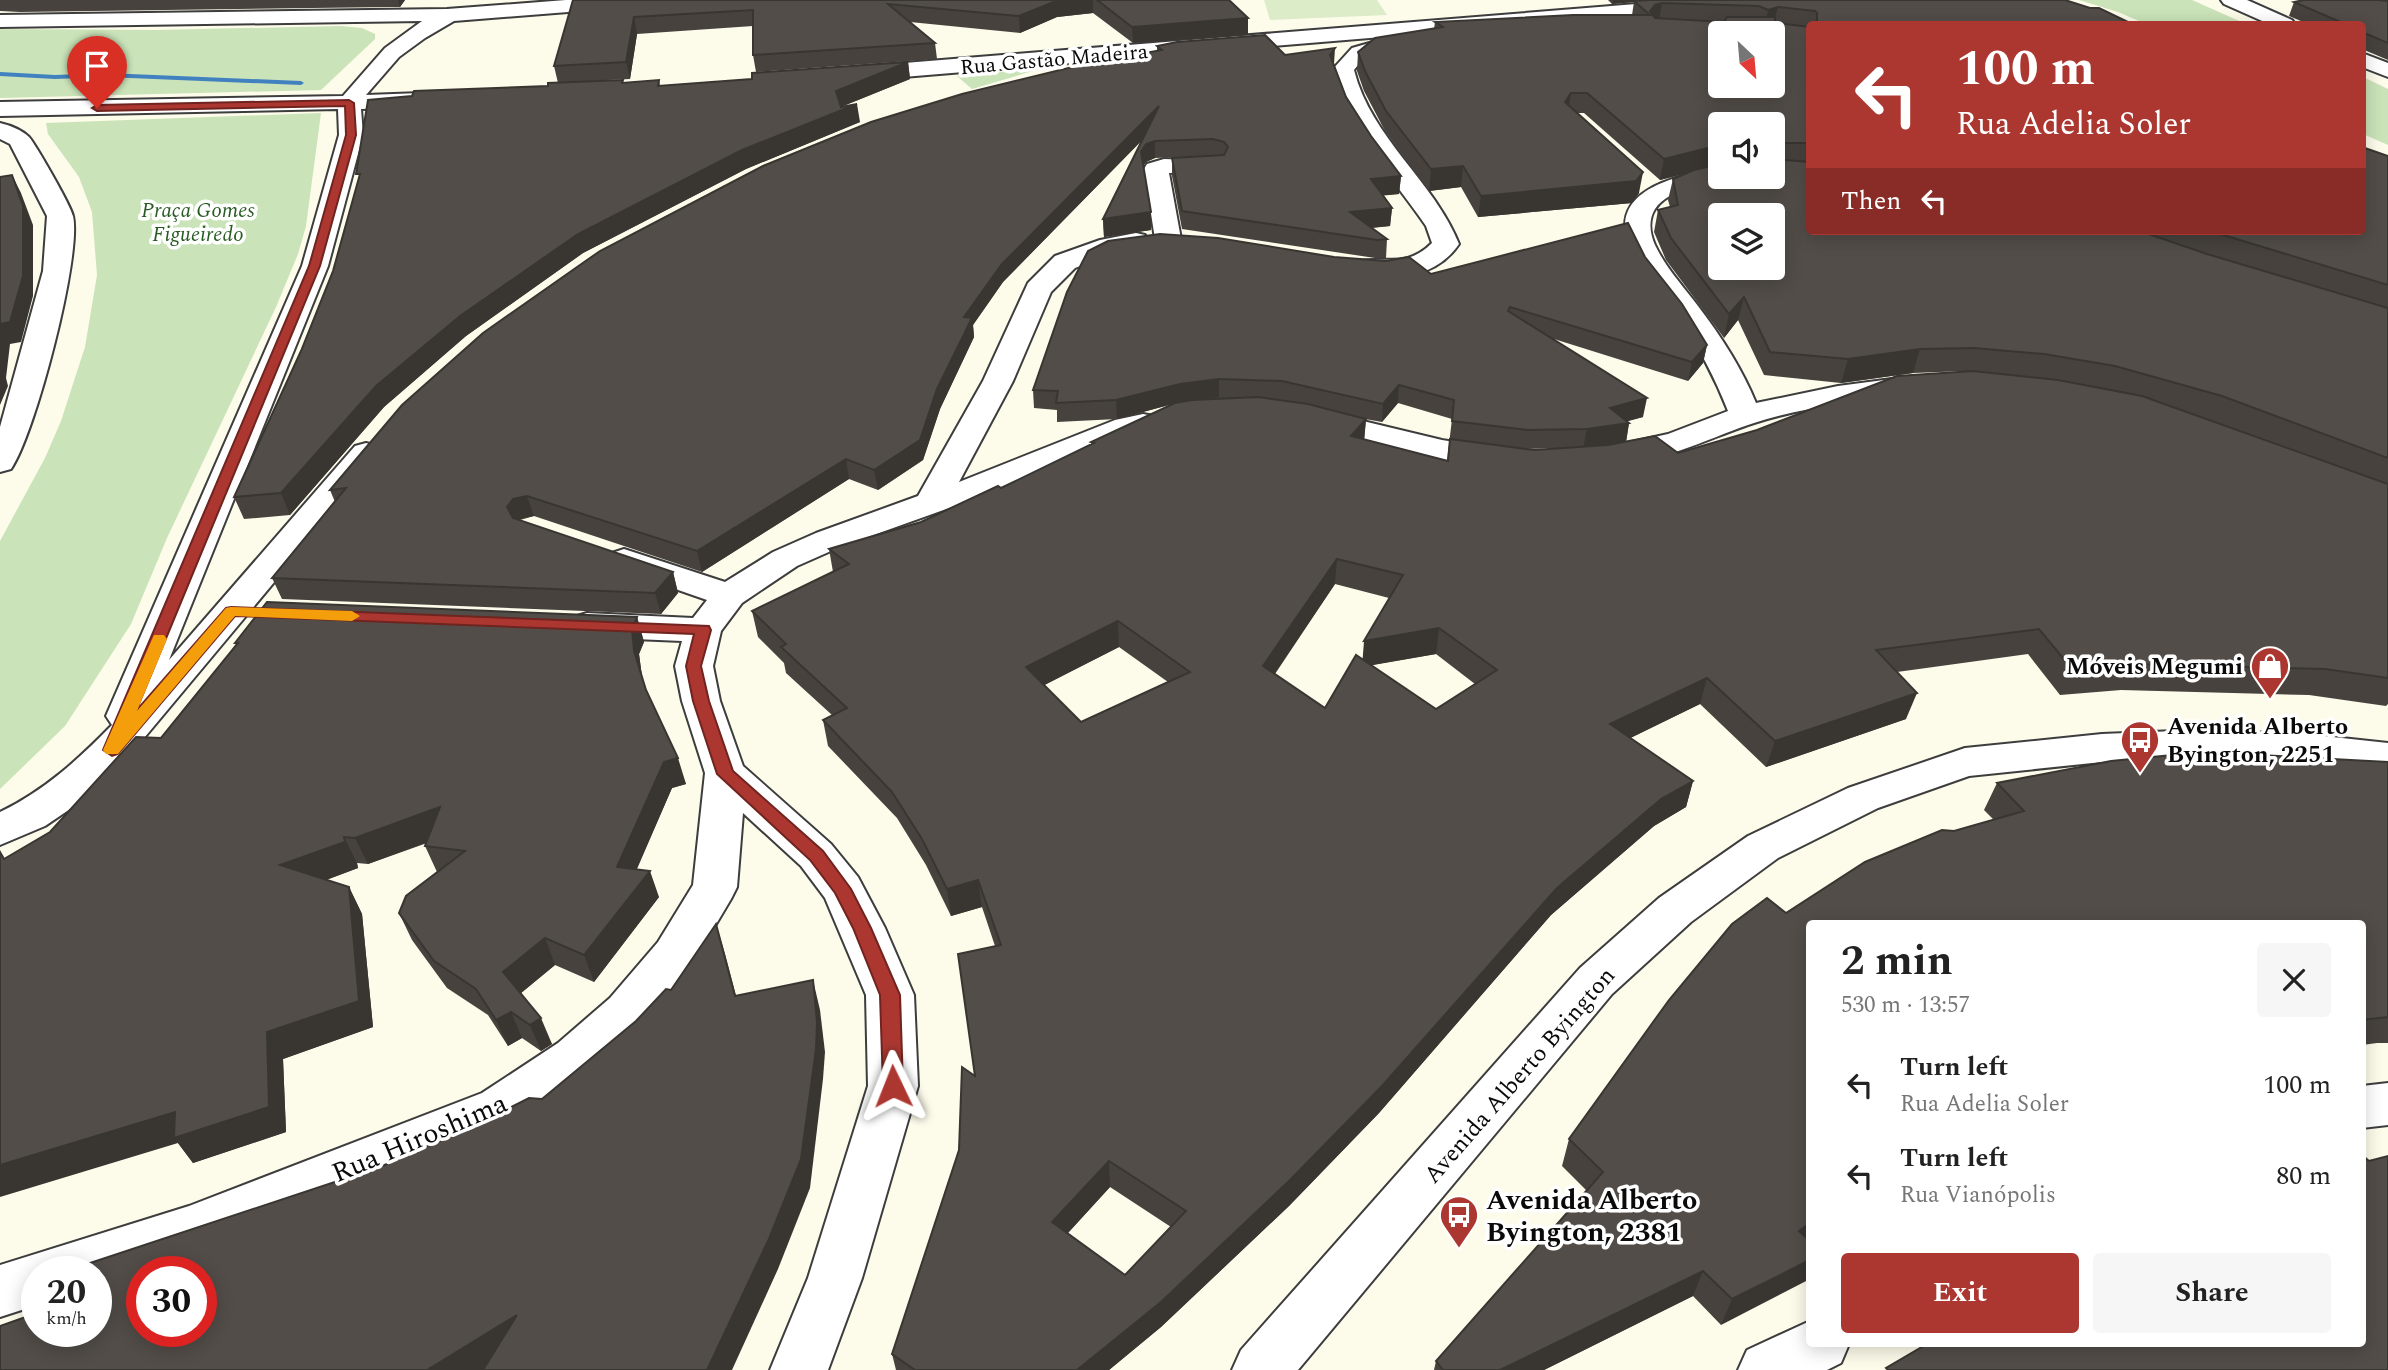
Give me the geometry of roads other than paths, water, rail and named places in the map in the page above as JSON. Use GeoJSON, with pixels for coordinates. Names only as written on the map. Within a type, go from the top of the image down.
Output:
{"type":"FeatureCollection","features":[{"type":"Feature","properties":{"kind":"street"},"geometry":{"type":"LineString","coordinates":[[112,750],[315,266],[351,135],[349,103],[370,72],[407,39],[447,15],[484,0]]}},
{"type":"Feature","properties":{"kind":"street"},"geometry":{"type":"LineString","coordinates":[[0,21],[447,15],[645,0]]}},
{"type":"Feature","properties":{"kind":"street"},"geometry":{"type":"LineString","coordinates":[[1479,29],[1556,16],[1759,0]]}},
{"type":"Feature","properties":{"kind":"street"},"geometry":{"type":"LineString","coordinates":[[2231,0],[2278,21]]}},
{"type":"Feature","properties":{"kind":"street"},"geometry":{"type":"LineString","coordinates":[[1441,4],[1479,29],[1651,29]]}},
{"type":"Feature","properties":{"kind":"street"},"geometry":{"type":"LineString","coordinates":[[1599,13],[1625,29]]}},
{"type":"Feature","properties":{"kind":"street"},"geometry":{"type":"LineString","coordinates":[[1556,16],[1582,29]]}},
{"type":"Feature","properties":{"kind":"street","name":"Rua Gastão Madeira"},"geometry":{"type":"LineString","coordinates":[[833,76],[1067,68],[1180,49],[1373,39],[1479,29]]}},
{"type":"Feature","properties":{"kind":"street"},"geometry":{"type":"LineString","coordinates":[[1336,263],[1375,269],[1407,268],[1436,256],[1446,244],[1439,226],[1359,113],[1344,84],[1343,70],[1347,63],[1373,39]]}},
{"type":"Feature","properties":{"kind":"street"},"geometry":{"type":"LineString","coordinates":[[2366,61],[2388,71]]}},
{"type":"Feature","properties":{"kind":"street"},"geometry":{"type":"LineString","coordinates":[[1019,88],[1067,68]]}},
{"type":"Feature","properties":{"kind":"street"},"geometry":{"type":"LineString","coordinates":[[0,109],[349,103],[444,98]]}},
{"type":"Feature","properties":{"kind":"street"},"geometry":{"type":"LineString","coordinates":[[0,130],[19,140],[60,216],[57,271],[18,422],[0,462]]}},
{"type":"Feature","properties":{"kind":"street"},"geometry":{"type":"LineString","coordinates":[[932,502],[998,381],[1038,289],[1065,262],[1109,246],[1180,240],[1156,169],[1164,166],[1213,166]]}},
{"type":"Feature","properties":{"kind":"street"},"geometry":{"type":"LineString","coordinates":[[1708,178],[1648,186],[1637,230],[1650,261],[1693,319],[1731,381],[1745,415]]}},
{"type":"Feature","properties":{"kind":"street"},"geometry":{"type":"LineString","coordinates":[[1591,458],[1677,442],[1745,415],[1838,395],[1932,384]]}},
{"type":"Feature","properties":{"kind":"street"},"geometry":{"type":"LineString","coordinates":[[1282,413],[1442,450],[1530,462]]}},
{"type":"Feature","properties":{"kind":"street"},"geometry":{"type":"LineString","coordinates":[[799,1370],[835,1278],[893,1086],[890,995],[862,928],[842,889],[817,855],[725,774],[701,701],[694,666],[703,630],[729,595],[785,559],[828,540],[1021,471],[1126,427],[1165,418]]}},
{"type":"Feature","properties":{"kind":"street"},"geometry":{"type":"LineString","coordinates":[[0,830],[23,821],[59,798],[112,750],[380,436]]}},
{"type":"Feature","properties":{"kind":"street"},"geometry":{"type":"LineString","coordinates":[[597,551],[729,595]]}},
{"type":"Feature","properties":{"kind":"street"},"geometry":{"type":"LineString","coordinates":[[231,611],[273,613]]}},
{"type":"Feature","properties":{"kind":"street"},"geometry":{"type":"LineString","coordinates":[[551,624],[703,630]]}},
{"type":"Feature","properties":{"kind":"street","name":"Avenida Alberto Byington"},"geometry":{"type":"LineString","coordinates":[[1261,1370],[1597,981],[1675,910],[1763,848],[1863,798],[1965,762],[2102,748],[2200,744],[2314,748],[2388,757]]}},
{"type":"Feature","properties":{"kind":"street","name":"Rua Hiroshima"},"geometry":{"type":"LineString","coordinates":[[109,1256],[191,1230],[500,1108],[575,1058],[627,1012],[674,956],[715,887],[725,774]]}},
{"type":"Feature","properties":{"kind":"street"},"geometry":{"type":"LineString","coordinates":[[2366,1107],[2388,1104]]}},
{"type":"Feature","properties":{"kind":"street"},"geometry":{"type":"LineString","coordinates":[[0,1291],[21,1284]]}},
{"type":"Feature","properties":{"kind":"street"},"geometry":{"type":"LineString","coordinates":[[1768,1370],[1815,1347]]}},
{"type":"Feature","properties":{"kind":"waterway"},"geometry":{"type":"LineString","coordinates":[[0,74],[55,77],[106,75],[301,83]]}},
{"type":"Feature","properties":{"kind":"place","name":"Móveis Megumi"},"geometry":{"type":"Point","coordinates":[2270,700]}},
{"type":"Feature","properties":{"kind":"place","name":"Avenida Alberto Byington, 2251"},"geometry":{"type":"Point","coordinates":[2140,774]}},
{"type":"Feature","properties":{"kind":"place","name":"Avenida Alberto Byington, 2381"},"geometry":{"type":"Point","coordinates":[1459,1249]}},
{"type":"Feature","properties":{"kind":"park label","name":"Praça Gomes Figueiredo"},"geometry":{"type":"Point","coordinates":[198,222]}}]}
